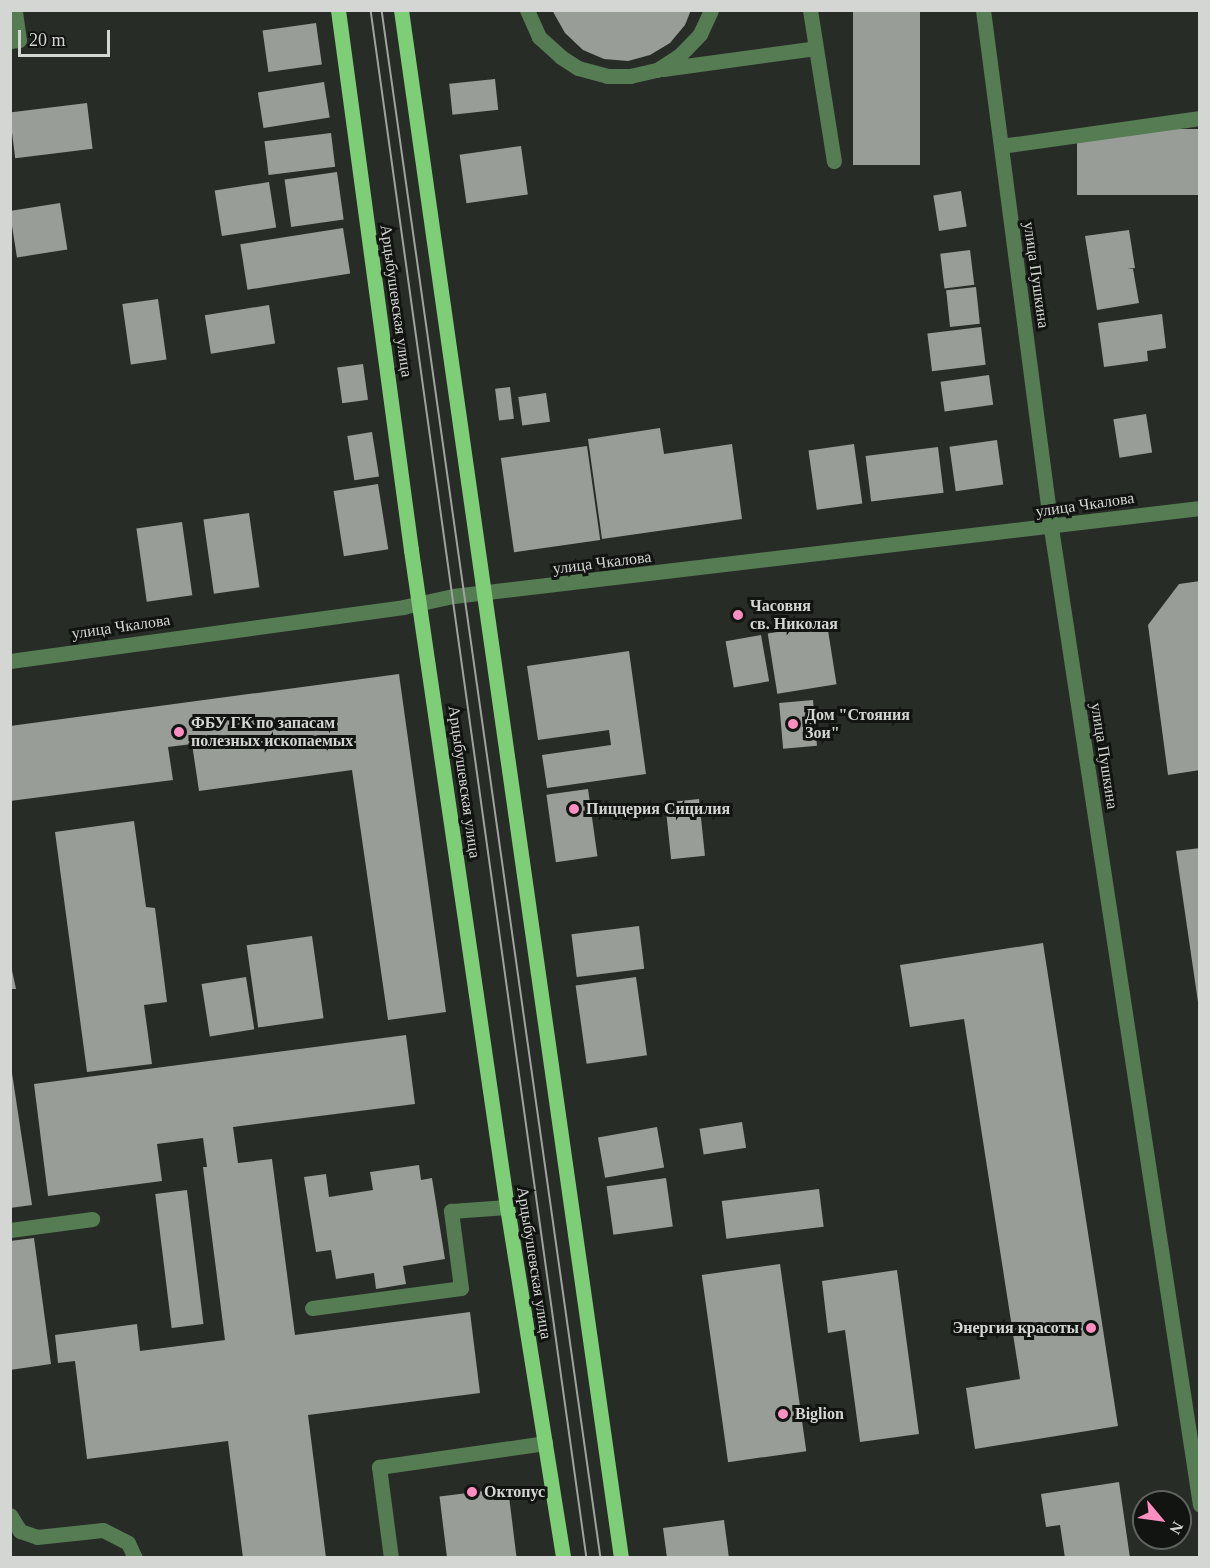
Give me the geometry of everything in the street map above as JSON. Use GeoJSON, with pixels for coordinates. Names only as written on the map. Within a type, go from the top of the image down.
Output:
{"type":"FeatureCollection","features":[{"type":"Feature","properties":{"kind":"main road","name":"Арцыбушевская улица"},"geometry":{"type":"LineString","coordinates":[[338,10],[419,603],[507,1207],[563,1557]]}},
{"type":"Feature","properties":{"kind":"main road"},"geometry":{"type":"LineString","coordinates":[[401,10],[621,1557]]}},
{"type":"Feature","properties":{"kind":"street"},"geometry":{"type":"LineString","coordinates":[[10,41],[19,40],[15,10]]}},
{"type":"Feature","properties":{"kind":"street"},"geometry":{"type":"LineString","coordinates":[[527,10],[539,37],[578,68],[607,76],[630,76],[657,70],[816,48]]}},
{"type":"Feature","properties":{"kind":"street"},"geometry":{"type":"LineString","coordinates":[[657,70],[700,34],[711,10]]}},
{"type":"Feature","properties":{"kind":"street"},"geometry":{"type":"LineString","coordinates":[[810,10],[834,161]]}},
{"type":"Feature","properties":{"kind":"street","name":"улица Пушкина"},"geometry":{"type":"LineString","coordinates":[[983,10],[1051,528],[1200,1505]]}},
{"type":"Feature","properties":{"kind":"street"},"geometry":{"type":"LineString","coordinates":[[1001,146],[1200,118]]}},
{"type":"Feature","properties":{"kind":"street","name":"улица Чкалова"},"geometry":{"type":"LineString","coordinates":[[10,661],[484,593],[1051,528],[1200,508]]}},
{"type":"Feature","properties":{"kind":"street"},"geometry":{"type":"LineString","coordinates":[[312,1308],[461,1288],[451,1211],[507,1207]]}},
{"type":"Feature","properties":{"kind":"street"},"geometry":{"type":"LineString","coordinates":[[10,1230],[92,1219]]}},
{"type":"Feature","properties":{"kind":"street"},"geometry":{"type":"LineString","coordinates":[[391,1557],[379,1467],[545,1443]]}},
{"type":"Feature","properties":{"kind":"street"},"geometry":{"type":"LineString","coordinates":[[10,1515],[20,1531],[36,1537],[103,1530],[128,1543],[135,1557]]}},
{"type":"Feature","properties":{"kind":"building"},"geometry":{"type":"Polygon","coordinates":[[[552,10],[691,10],[685,25],[670,43],[650,55],[628,61],[604,59],[583,50],[565,33],[552,10]]]}},
{"type":"Feature","properties":{"kind":"building"},"geometry":{"type":"Polygon","coordinates":[[[853,10],[920,10],[920,165],[853,165],[853,10]]]}},
{"type":"Feature","properties":{"kind":"building"},"geometry":{"type":"Polygon","coordinates":[[[316,23],[322,65],[268,72],[263,31],[316,23]]]}},
{"type":"Feature","properties":{"kind":"building"},"geometry":{"type":"Polygon","coordinates":[[[495,79],[498,110],[452,115],[449,84],[495,79]]]}},
{"type":"Feature","properties":{"kind":"building"},"geometry":{"type":"Polygon","coordinates":[[[324,82],[330,118],[263,128],[258,92],[324,82]]]}},
{"type":"Feature","properties":{"kind":"building"},"geometry":{"type":"Polygon","coordinates":[[[87,103],[93,149],[15,158],[10,112],[87,103]]]}},
{"type":"Feature","properties":{"kind":"building"},"geometry":{"type":"Polygon","coordinates":[[[1077,129],[1200,129],[1200,195],[1077,195],[1077,129]]]}},
{"type":"Feature","properties":{"kind":"building"},"geometry":{"type":"Polygon","coordinates":[[[331,133],[335,167],[269,175],[264,141],[331,133]]]}},
{"type":"Feature","properties":{"kind":"building"},"geometry":{"type":"Polygon","coordinates":[[[521,146],[528,195],[466,203],[460,155],[521,146]]]}},
{"type":"Feature","properties":{"kind":"building"},"geometry":{"type":"Polygon","coordinates":[[[337,172],[344,220],[291,227],[285,179],[337,172]]]}},
{"type":"Feature","properties":{"kind":"building"},"geometry":{"type":"Polygon","coordinates":[[[269,182],[276,227],[222,236],[215,191],[269,182]]]}},
{"type":"Feature","properties":{"kind":"building"},"geometry":{"type":"Polygon","coordinates":[[[961,191],[967,227],[939,231],[933,195],[961,191]]]}},
{"type":"Feature","properties":{"kind":"building"},"geometry":{"type":"Polygon","coordinates":[[[60,203],[67,249],[17,257],[10,211],[60,203]]]}},
{"type":"Feature","properties":{"kind":"building"},"geometry":{"type":"Polygon","coordinates":[[[343,228],[350,273],[247,290],[240,244],[343,228]]]}},
{"type":"Feature","properties":{"kind":"building"},"geometry":{"type":"Polygon","coordinates":[[[1129,230],[1135,268],[1127,269],[1133,269],[1139,303],[1097,310],[1085,236],[1129,230]]]}},
{"type":"Feature","properties":{"kind":"building"},"geometry":{"type":"Polygon","coordinates":[[[970,250],[974,285],[944,288],[940,254],[970,250]]]}},
{"type":"Feature","properties":{"kind":"building"},"geometry":{"type":"Polygon","coordinates":[[[976,287],[980,324],[950,327],[946,290],[976,287]]]}},
{"type":"Feature","properties":{"kind":"building"},"geometry":{"type":"Polygon","coordinates":[[[158,299],[166,359],[131,364],[122,304],[158,299]]]}},
{"type":"Feature","properties":{"kind":"building"},"geometry":{"type":"Polygon","coordinates":[[[269,305],[275,344],[211,354],[205,315],[269,305]]]}},
{"type":"Feature","properties":{"kind":"building"},"geometry":{"type":"Polygon","coordinates":[[[1162,314],[1166,348],[1147,351],[1148,361],[1104,367],[1098,323],[1162,314]]]}},
{"type":"Feature","properties":{"kind":"building"},"geometry":{"type":"Polygon","coordinates":[[[981,327],[986,365],[932,371],[927,334],[981,327]]]}},
{"type":"Feature","properties":{"kind":"building"},"geometry":{"type":"Polygon","coordinates":[[[363,364],[368,400],[342,403],[337,368],[363,364]]]}},
{"type":"Feature","properties":{"kind":"building"},"geometry":{"type":"Polygon","coordinates":[[[989,375],[993,405],[945,412],[940,382],[989,375]]]}},
{"type":"Feature","properties":{"kind":"building"},"geometry":{"type":"Polygon","coordinates":[[[510,387],[514,419],[499,421],[495,389],[510,387]]]}},
{"type":"Feature","properties":{"kind":"building"},"geometry":{"type":"Polygon","coordinates":[[[546,393],[550,422],[522,426],[518,397],[546,393]]]}},
{"type":"Feature","properties":{"kind":"building"},"geometry":{"type":"Polygon","coordinates":[[[1146,414],[1152,453],[1120,458],[1113,419],[1146,414]]]}},
{"type":"Feature","properties":{"kind":"building"},"geometry":{"type":"Polygon","coordinates":[[[660,428],[664,454],[732,444],[742,519],[602,539],[588,439],[660,428]]]}},
{"type":"Feature","properties":{"kind":"building"},"geometry":{"type":"Polygon","coordinates":[[[372,432],[379,476],[354,480],[347,436],[372,432]]]}},
{"type":"Feature","properties":{"kind":"building"},"geometry":{"type":"Polygon","coordinates":[[[997,440],[1003,485],[956,491],[949,447],[997,440]]]}},
{"type":"Feature","properties":{"kind":"building"},"geometry":{"type":"Polygon","coordinates":[[[854,444],[862,503],[817,510],[808,450],[854,444]]]}},
{"type":"Feature","properties":{"kind":"building"},"geometry":{"type":"Polygon","coordinates":[[[587,446],[600,540],[514,552],[501,458],[587,446]]]}},
{"type":"Feature","properties":{"kind":"building"},"geometry":{"type":"Polygon","coordinates":[[[938,447],[944,493],[871,502],[866,456],[938,447]]]}},
{"type":"Feature","properties":{"kind":"building"},"geometry":{"type":"Polygon","coordinates":[[[378,484],[388,549],[344,556],[334,491],[378,484]]]}},
{"type":"Feature","properties":{"kind":"building"},"geometry":{"type":"Polygon","coordinates":[[[249,513],[259,587],[214,594],[203,519],[249,513]]]}},
{"type":"Feature","properties":{"kind":"building"},"geometry":{"type":"Polygon","coordinates":[[[182,522],[192,595],[147,602],[136,528],[182,522]]]}},
{"type":"Feature","properties":{"kind":"building"},"geometry":{"type":"Polygon","coordinates":[[[1200,581],[1200,770],[1168,775],[1148,625],[1179,584],[1200,581]]]}},
{"type":"Feature","properties":{"kind":"building"},"geometry":{"type":"Polygon","coordinates":[[[827,624],[837,684],[777,694],[768,633],[827,624]]]}},
{"type":"Feature","properties":{"kind":"building"},"geometry":{"type":"Polygon","coordinates":[[[761,635],[769,681],[734,688],[726,641],[761,635]]]}},
{"type":"Feature","properties":{"kind":"building"},"geometry":{"type":"Polygon","coordinates":[[[629,651],[646,774],[547,788],[542,755],[611,745],[609,730],[538,740],[527,666],[629,651]]]}},
{"type":"Feature","properties":{"kind":"building"},"geometry":{"type":"Polygon","coordinates":[[[399,674],[446,1012],[388,1020],[352,770],[199,791],[192,744],[168,747],[173,780],[10,801],[10,726],[399,674]]]}},
{"type":"Feature","properties":{"kind":"building"},"geometry":{"type":"Polygon","coordinates":[[[813,700],[817,746],[783,749],[779,703],[813,700]]]}},
{"type":"Feature","properties":{"kind":"building"},"geometry":{"type":"Polygon","coordinates":[[[588,789],[597,856],[556,862],[546,795],[588,789]]]}},
{"type":"Feature","properties":{"kind":"building"},"geometry":{"type":"Polygon","coordinates":[[[699,799],[705,856],[671,859],[665,803],[699,799]]]}},
{"type":"Feature","properties":{"kind":"building"},"geometry":{"type":"Polygon","coordinates":[[[134,821],[146,907],[155,908],[167,1002],[144,1005],[152,1064],[87,1072],[55,832],[134,821]]]}},
{"type":"Feature","properties":{"kind":"building"},"geometry":{"type":"Polygon","coordinates":[[[1200,848],[1200,1002],[1198,1002],[1176,851],[1200,848]]]}},
{"type":"Feature","properties":{"kind":"building"},"geometry":{"type":"Polygon","coordinates":[[[639,926],[644,969],[577,977],[572,934],[639,926]]]}},
{"type":"Feature","properties":{"kind":"building"},"geometry":{"type":"Polygon","coordinates":[[[312,936],[324,1018],[258,1027],[247,945],[312,936]]]}},
{"type":"Feature","properties":{"kind":"building"},"geometry":{"type":"Polygon","coordinates":[[[1043,943],[1118,1426],[975,1449],[966,1388],[1020,1379],[964,1019],[910,1027],[900,965],[1043,943]]]}},
{"type":"Feature","properties":{"kind":"building"},"geometry":{"type":"Polygon","coordinates":[[[10,961],[16,989],[10,989],[10,961]]]}},
{"type":"Feature","properties":{"kind":"building"},"geometry":{"type":"Polygon","coordinates":[[[246,977],[254,1029],[210,1036],[202,984],[246,977]]]}},
{"type":"Feature","properties":{"kind":"building"},"geometry":{"type":"Polygon","coordinates":[[[636,977],[647,1055],[587,1064],[576,985],[636,977]]]}},
{"type":"Feature","properties":{"kind":"building"},"geometry":{"type":"Polygon","coordinates":[[[406,1035],[415,1104],[233,1127],[238,1163],[272,1159],[295,1335],[470,1312],[480,1393],[308,1415],[326,1558],[243,1558],[228,1441],[87,1459],[75,1361],[58,1363],[55,1335],[137,1324],[140,1351],[225,1340],[203,1167],[207,1167],[203,1138],[157,1144],[162,1181],[48,1196],[34,1084],[406,1035]]]}},
{"type":"Feature","properties":{"kind":"building"},"geometry":{"type":"Polygon","coordinates":[[[10,1060],[32,1205],[10,1208],[10,1060]]]}},
{"type":"Feature","properties":{"kind":"building"},"geometry":{"type":"Polygon","coordinates":[[[742,1122],[746,1148],[704,1154],[700,1129],[742,1122]]]}},
{"type":"Feature","properties":{"kind":"building"},"geometry":{"type":"Polygon","coordinates":[[[657,1127],[664,1167],[605,1178],[598,1137],[657,1127]]]}},
{"type":"Feature","properties":{"kind":"building"},"geometry":{"type":"Polygon","coordinates":[[[419,1165],[421,1180],[432,1178],[445,1259],[403,1266],[406,1284],[376,1289],[374,1273],[336,1279],[331,1250],[316,1252],[304,1177],[326,1174],[329,1197],[373,1190],[370,1172],[419,1165]]]}},
{"type":"Feature","properties":{"kind":"building"},"geometry":{"type":"Polygon","coordinates":[[[666,1178],[673,1227],[613,1235],[607,1186],[666,1178]]]}},
{"type":"Feature","properties":{"kind":"building"},"geometry":{"type":"Polygon","coordinates":[[[819,1189],[824,1227],[726,1239],[722,1201],[819,1189]]]}},
{"type":"Feature","properties":{"kind":"building"},"geometry":{"type":"Polygon","coordinates":[[[187,1190],[203,1324],[172,1328],[155,1194],[187,1190]]]}},
{"type":"Feature","properties":{"kind":"building"},"geometry":{"type":"Polygon","coordinates":[[[34,1238],[51,1364],[10,1370],[10,1241],[34,1238]]]}},
{"type":"Feature","properties":{"kind":"building"},"geometry":{"type":"Polygon","coordinates":[[[780,1264],[806,1451],[728,1462],[702,1275],[780,1264]]]}},
{"type":"Feature","properties":{"kind":"building"},"geometry":{"type":"Polygon","coordinates":[[[897,1270],[919,1434],[860,1442],[845,1330],[828,1333],[822,1281],[897,1270]]]}},
{"type":"Feature","properties":{"kind":"building"},"geometry":{"type":"Polygon","coordinates":[[[1119,1482],[1130,1558],[1065,1558],[1060,1525],[1046,1527],[1041,1494],[1119,1482]]]}},
{"type":"Feature","properties":{"kind":"building"},"geometry":{"type":"Polygon","coordinates":[[[508,1488],[517,1558],[447,1558],[440,1496],[508,1488]]]}},
{"type":"Feature","properties":{"kind":"building"},"geometry":{"type":"Polygon","coordinates":[[[724,1520],[729,1558],[667,1558],[663,1528],[724,1520]]]}},
{"type":"Feature","properties":{"kind":"tram line"},"geometry":{"type":"LineString","coordinates":[[371,10],[587,1558]]}},
{"type":"Feature","properties":{"kind":"tram line"},"geometry":{"type":"LineString","coordinates":[[382,10],[601,1558]]}},
{"type":"Feature","properties":{"kind":"place","name":"Часовня св. Николая"},"geometry":{"type":"Point","coordinates":[738,615]}},
{"type":"Feature","properties":{"kind":"place","name":"Дом \"Стояния Зои\""},"geometry":{"type":"Point","coordinates":[793,724]}},
{"type":"Feature","properties":{"kind":"place","name":"ФБУ ГК по запасам полезных ископаемых"},"geometry":{"type":"Point","coordinates":[179,732]}},
{"type":"Feature","properties":{"kind":"place","name":"Пиццерия Сицилия"},"geometry":{"type":"Point","coordinates":[574,809]}},
{"type":"Feature","properties":{"kind":"place","name":"Энергия красоты"},"geometry":{"type":"Point","coordinates":[1091,1328]}},
{"type":"Feature","properties":{"kind":"place","name":"Biglion"},"geometry":{"type":"Point","coordinates":[783,1414]}},
{"type":"Feature","properties":{"kind":"place","name":"Октопус"},"geometry":{"type":"Point","coordinates":[472,1492]}}]}
